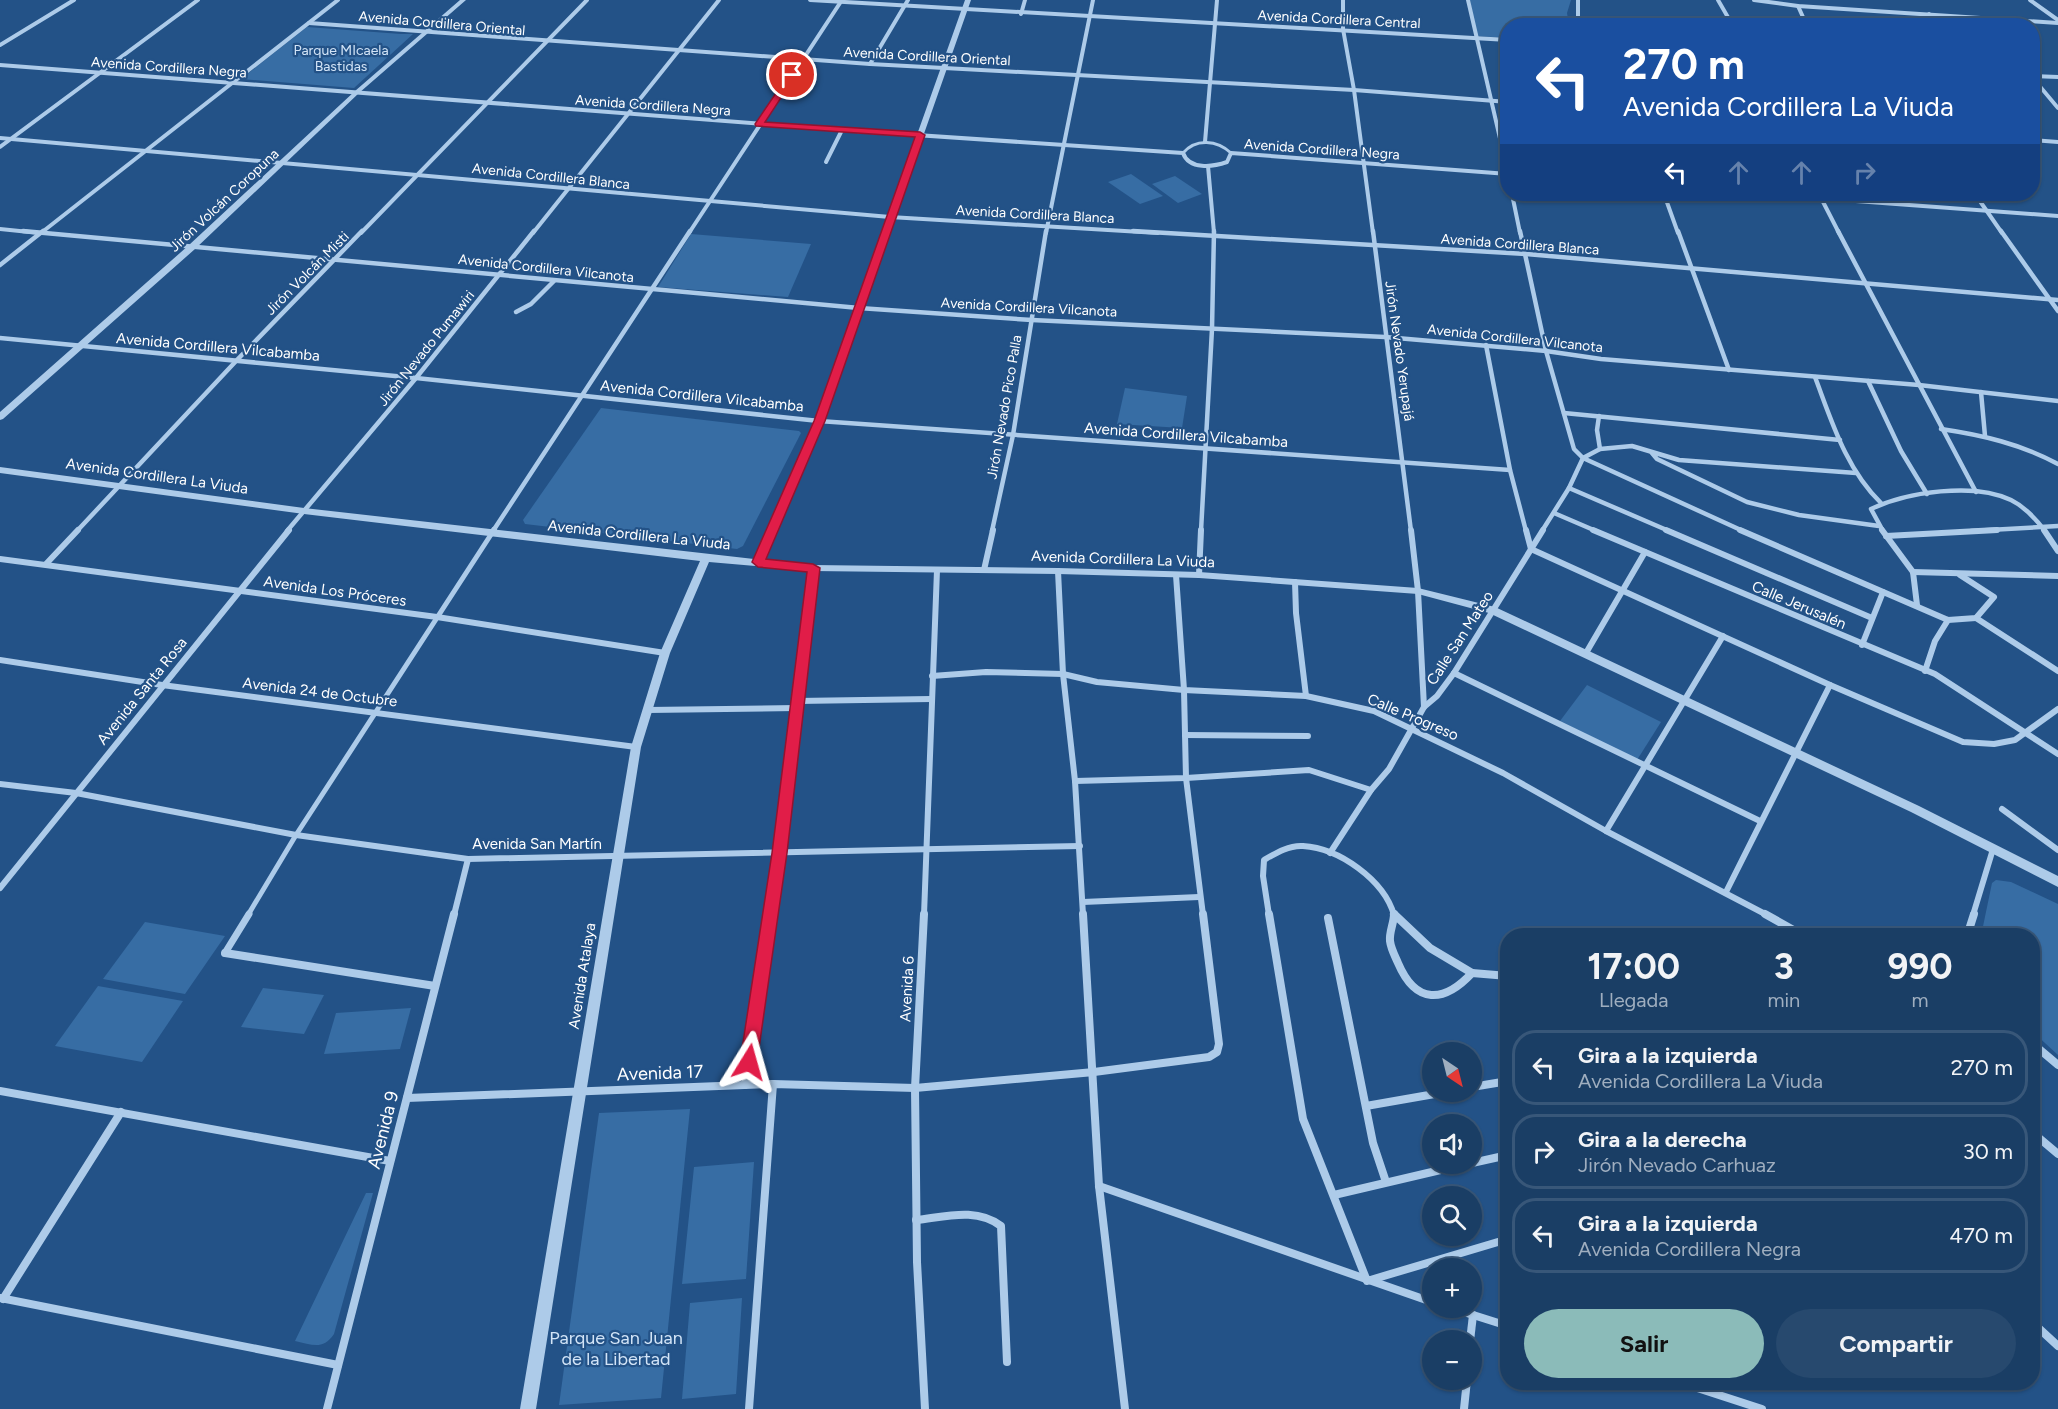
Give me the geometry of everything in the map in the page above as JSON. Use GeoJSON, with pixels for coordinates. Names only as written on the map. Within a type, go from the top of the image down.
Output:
{"type":"FeatureCollection","features":[{"type":"Feature","properties":{"kind":"street"},"geometry":{"type":"LineString","coordinates":[[0,45],[74,0]]}},
{"type":"Feature","properties":{"kind":"street"},"geometry":{"type":"LineString","coordinates":[[0,147],[198,0]]}},
{"type":"Feature","properties":{"kind":"street"},"geometry":{"type":"LineString","coordinates":[[0,265],[338,0]]}},
{"type":"Feature","properties":{"kind":"street","name":"Jirón Volcán Coropuna"},"geometry":{"type":"LineString","coordinates":[[0,417],[192,247],[357,92],[463,0]]}},
{"type":"Feature","properties":{"kind":"street","name":"Jirón Volcán Misti"},"geometry":{"type":"LineString","coordinates":[[46,564],[117,485],[587,0]]}},
{"type":"Feature","properties":{"kind":"street","name":"Jirón Nevado Pumawiri"},"geometry":{"type":"LineString","coordinates":[[304,511],[416,378],[719,0]]}},
{"type":"Feature","properties":{"kind":"street","name":"Avenida Cordillera Central"},"geometry":{"type":"LineString","coordinates":[[810,0],[964,11],[1216,22],[1500,40]]}},
{"type":"Feature","properties":{"kind":"street"},"geometry":{"type":"LineString","coordinates":[[870,64],[909,0]]}},
{"type":"Feature","properties":{"kind":"street"},"geometry":{"type":"LineString","coordinates":[[758,562],[819,421],[968,0]]}},
{"type":"Feature","properties":{"kind":"street"},"geometry":{"type":"LineString","coordinates":[[1021,14],[1025,0]]}},
{"type":"Feature","properties":{"kind":"street","name":"Jirón Nevado Pico Palla"},"geometry":{"type":"LineString","coordinates":[[984,570],[1013,435],[1047,226],[1093,0]]}},
{"type":"Feature","properties":{"kind":"street"},"geometry":{"type":"LineString","coordinates":[[1205,142],[1217,0]]}},
{"type":"Feature","properties":{"kind":"street","name":"Jirón Nevado Yerupajá"},"geometry":{"type":"LineString","coordinates":[[1343,0],[1343,29],[1354,90],[1375,245],[1418,591],[1424,707]]}},
{"type":"Feature","properties":{"kind":"street"},"geometry":{"type":"LineString","coordinates":[[1468,0],[1475,38],[1500,137]]}},
{"type":"Feature","properties":{"kind":"street"},"geometry":{"type":"LineString","coordinates":[[1578,0],[1578,18]]}},
{"type":"Feature","properties":{"kind":"street"},"geometry":{"type":"LineString","coordinates":[[1718,0],[1728,18]]}},
{"type":"Feature","properties":{"kind":"street"},"geometry":{"type":"LineString","coordinates":[[1754,0],[1798,6],[1994,18]]}},
{"type":"Feature","properties":{"kind":"street"},"geometry":{"type":"LineString","coordinates":[[2030,0],[2058,22]]}},
{"type":"Feature","properties":{"kind":"street"},"geometry":{"type":"LineString","coordinates":[[435,986],[225,953],[296,836],[437,617],[841,1]]}},
{"type":"Feature","properties":{"kind":"street"},"geometry":{"type":"LineString","coordinates":[[1798,6],[1803,18]]}},
{"type":"Feature","properties":{"kind":"street"},"geometry":{"type":"LineString","coordinates":[[1929,14],[1931,18]]}},
{"type":"Feature","properties":{"kind":"street"},"geometry":{"type":"LineString","coordinates":[[2040,21],[2058,22]]}},
{"type":"Feature","properties":{"kind":"street","name":"Avenida Cordillera Oriental"},"geometry":{"type":"LineString","coordinates":[[309,23],[870,64],[1354,90],[1500,101]]}},
{"type":"Feature","properties":{"kind":"street","name":"Avenida Cordillera Negra"},"geometry":{"type":"LineString","coordinates":[[0,65],[759,124],[1183,153],[1184,157],[1192,163],[1208,166],[1227,162],[1231,153],[1500,173]]}},
{"type":"Feature","properties":{"kind":"street"},"geometry":{"type":"LineString","coordinates":[[2040,76],[2058,77]]}},
{"type":"Feature","properties":{"kind":"street"},"geometry":{"type":"LineString","coordinates":[[2040,86],[2058,108]]}},
{"type":"Feature","properties":{"kind":"street"},"geometry":{"type":"LineString","coordinates":[[826,162],[842,130]]}},
{"type":"Feature","properties":{"kind":"street","name":"Avenida Cordillera Blanca"},"geometry":{"type":"LineString","coordinates":[[0,138],[420,173],[709,202],[890,217],[1526,254],[2058,300]]}},
{"type":"Feature","properties":{"kind":"street"},"geometry":{"type":"LineString","coordinates":[[2040,141],[2058,142]]}},
{"type":"Feature","properties":{"kind":"street"},"geometry":{"type":"LineString","coordinates":[[1183,153],[1190,146],[1205,142],[1220,145],[1231,153]]}},
{"type":"Feature","properties":{"kind":"street"},"geometry":{"type":"LineString","coordinates":[[1199,575],[1212,329],[1214,235],[1208,166]]}},
{"type":"Feature","properties":{"kind":"street"},"geometry":{"type":"LineString","coordinates":[[1514,201],[1546,351],[1574,449],[1583,458],[1948,620],[1976,618],[2058,671]]}},
{"type":"Feature","properties":{"kind":"street"},"geometry":{"type":"LineString","coordinates":[[1667,201],[1729,370]]}},
{"type":"Feature","properties":{"kind":"street"},"geometry":{"type":"LineString","coordinates":[[1823,201],[1976,492]]}},
{"type":"Feature","properties":{"kind":"street"},"geometry":{"type":"LineString","coordinates":[[1875,201],[2058,216]]}},
{"type":"Feature","properties":{"kind":"street"},"geometry":{"type":"LineString","coordinates":[[1980,201],[2058,311]]}},
{"type":"Feature","properties":{"kind":"street","name":"Avenida Cordillera Vilcanota"},"geometry":{"type":"LineString","coordinates":[[0,228],[859,308],[1032,320],[1385,337],[1486,345],[1601,359],[1919,385],[2058,401]]}},
{"type":"Feature","properties":{"kind":"street"},"geometry":{"type":"LineString","coordinates":[[516,312],[531,304],[554,281]]}},
{"type":"Feature","properties":{"kind":"street","name":"Avenida Cordillera Vilcabamba"},"geometry":{"type":"LineString","coordinates":[[0,338],[416,378],[819,421],[1510,470]]}},
{"type":"Feature","properties":{"kind":"street"},"geometry":{"type":"LineString","coordinates":[[1486,345],[1510,470],[1532,549],[1830,685],[1963,742],[1985,746],[2005,745],[2028,733],[2058,709]]}},
{"type":"Feature","properties":{"kind":"street"},"geometry":{"type":"LineString","coordinates":[[1815,377],[1856,473],[1881,503]]}},
{"type":"Feature","properties":{"kind":"street"},"geometry":{"type":"LineString","coordinates":[[1868,381],[1901,451],[1927,494]]}},
{"type":"Feature","properties":{"kind":"street"},"geometry":{"type":"LineString","coordinates":[[1981,392],[1985,436]]}},
{"type":"Feature","properties":{"kind":"street"},"geometry":{"type":"LineString","coordinates":[[1564,413],[1840,440]]}},
{"type":"Feature","properties":{"kind":"street"},"geometry":{"type":"LineString","coordinates":[[1599,417],[1597,430],[1600,449]]}},
{"type":"Feature","properties":{"kind":"street"},"geometry":{"type":"LineString","coordinates":[[1941,429],[1985,436],[2057,462]]}},
{"type":"Feature","properties":{"kind":"street"},"geometry":{"type":"LineString","coordinates":[[1583,458],[1600,449],[1632,446],[1679,459],[1856,473]]}},
{"type":"Feature","properties":{"kind":"street"},"geometry":{"type":"LineString","coordinates":[[1651,453],[1657,459],[1747,502],[1798,515],[1879,526]]}},
{"type":"Feature","properties":{"kind":"street","name":"Calle San Mateo"},"geometry":{"type":"LineString","coordinates":[[1330,854],[1371,790],[1389,769],[1424,707],[1437,696],[1454,674],[1569,488],[1583,458]]}},
{"type":"Feature","properties":{"kind":"street","name":"Avenida Cordillera La Viuda"},"geometry":{"type":"LineString","coordinates":[[0,470],[304,511],[706,558],[813,568],[1199,575],[1418,591],[1492,610],[1797,754],[2058,882]]}},
{"type":"Feature","properties":{"kind":"street"},"geometry":{"type":"LineString","coordinates":[[1569,488],[1872,618]]}},
{"type":"Feature","properties":{"kind":"street"},"geometry":{"type":"LineString","coordinates":[[1917,605],[1913,572],[1879,526],[1871,509],[1881,503],[1927,494],[1976,492],[2009,498],[2028,511],[2044,527],[2058,550]]}},
{"type":"Feature","properties":{"kind":"street","name":"Avenida Santa Rosa"},"geometry":{"type":"LineString","coordinates":[[0,888],[304,511]]}},
{"type":"Feature","properties":{"kind":"street","name":"Calle Jerusalén"},"geometry":{"type":"LineString","coordinates":[[1554,513],[1935,674],[2058,754]]}},
{"type":"Feature","properties":{"kind":"street"},"geometry":{"type":"LineString","coordinates":[[1886,536],[2058,526]]}},
{"type":"Feature","properties":{"kind":"street"},"geometry":{"type":"LineString","coordinates":[[1586,653],[1624,592],[1645,552]]}},
{"type":"Feature","properties":{"kind":"street","name":"Avenida Atalaya"},"geometry":{"type":"LineString","coordinates":[[528,1409],[636,747],[665,653],[706,558]]}},
{"type":"Feature","properties":{"kind":"street","name":"Avenida Los Próceres"},"geometry":{"type":"LineString","coordinates":[[0,559],[437,617],[665,653]]}},
{"type":"Feature","properties":{"kind":"street"},"geometry":{"type":"LineString","coordinates":[[745,1085],[779,853],[813,568]]}},
{"type":"Feature","properties":{"kind":"street","name":"Avenida 6"},"geometry":{"type":"LineString","coordinates":[[926,1409],[916,1220],[915,1088],[928,849],[931,699],[937,570]]}},
{"type":"Feature","properties":{"kind":"street"},"geometry":{"type":"LineString","coordinates":[[1058,571],[1063,674],[1076,781],[1099,1186],[1125,1409]]}},
{"type":"Feature","properties":{"kind":"street"},"geometry":{"type":"LineString","coordinates":[[1913,572],[2058,576]]}},
{"type":"Feature","properties":{"kind":"street"},"geometry":{"type":"LineString","coordinates":[[1083,903],[1199,897],[1186,778],[1184,690],[1176,575]]}},
{"type":"Feature","properties":{"kind":"street"},"geometry":{"type":"LineString","coordinates":[[1959,575],[1994,597],[1976,618]]}},
{"type":"Feature","properties":{"kind":"street"},"geometry":{"type":"LineString","coordinates":[[1295,582],[1296,613],[1306,696]]}},
{"type":"Feature","properties":{"kind":"street"},"geometry":{"type":"LineString","coordinates":[[1862,645],[1883,592]]}},
{"type":"Feature","properties":{"kind":"street"},"geometry":{"type":"LineString","coordinates":[[1925,671],[1935,641],[1948,620]]}},
{"type":"Feature","properties":{"kind":"street"},"geometry":{"type":"LineString","coordinates":[[1606,831],[1686,702],[1723,636]]}},
{"type":"Feature","properties":{"kind":"street","name":"Avenida 24 de Octubre"},"geometry":{"type":"LineString","coordinates":[[0,660],[162,685],[636,747]]}},
{"type":"Feature","properties":{"kind":"street","name":"Calle Progreso"},"geometry":{"type":"LineString","coordinates":[[932,676],[986,672],[1063,674],[1097,682],[1184,690],[1306,696],[1374,711],[1503,773],[1606,831],[1726,892],[1790,928]]}},
{"type":"Feature","properties":{"kind":"street"},"geometry":{"type":"LineString","coordinates":[[1454,674],[1760,821]]}},
{"type":"Feature","properties":{"kind":"street"},"geometry":{"type":"LineString","coordinates":[[1726,892],[1830,685]]}},
{"type":"Feature","properties":{"kind":"street"},"geometry":{"type":"LineString","coordinates":[[648,710],[931,699]]}},
{"type":"Feature","properties":{"kind":"street"},"geometry":{"type":"LineString","coordinates":[[1185,735],[1308,736]]}},
{"type":"Feature","properties":{"kind":"street"},"geometry":{"type":"LineString","coordinates":[[1076,781],[1186,778],[1309,770],[1371,790]]}},
{"type":"Feature","properties":{"kind":"street","name":"Avenida San Martín"},"geometry":{"type":"LineString","coordinates":[[0,784],[76,793],[296,836],[468,859],[1080,846]]}},
{"type":"Feature","properties":{"kind":"street"},"geometry":{"type":"LineString","coordinates":[[2002,809],[2058,850]]}},
{"type":"Feature","properties":{"kind":"street"},"geometry":{"type":"LineString","coordinates":[[1367,1281],[1303,1119],[1263,876],[1264,860],[1281,850],[1303,846],[1330,854],[1359,870],[1382,888],[1394,914],[1430,948],[1472,973],[1500,975]]}},
{"type":"Feature","properties":{"kind":"street"},"geometry":{"type":"LineString","coordinates":[[1969,928],[1993,849]]}},
{"type":"Feature","properties":{"kind":"street","name":"Avenida 9"},"geometry":{"type":"LineString","coordinates":[[327,1409],[468,859]]}},
{"type":"Feature","properties":{"kind":"street","name":"Avenida 17"},"geometry":{"type":"LineString","coordinates":[[406,1098],[773,1084],[915,1088],[1094,1072],[1209,1057],[1217,1052],[1219,1044],[1199,897]]}},
{"type":"Feature","properties":{"kind":"street"},"geometry":{"type":"LineString","coordinates":[[1394,914],[1390,941],[1400,970],[1415,992],[1431,996],[1444,995],[1462,986],[1472,973]]}},
{"type":"Feature","properties":{"kind":"street"},"geometry":{"type":"LineString","coordinates":[[1328,918],[1373,1143],[1386,1182]]}},
{"type":"Feature","properties":{"kind":"street"},"geometry":{"type":"LineString","coordinates":[[2040,1050],[2058,1065]]}},
{"type":"Feature","properties":{"kind":"street"},"geometry":{"type":"LineString","coordinates":[[1482,1085],[1500,1082]]}},
{"type":"Feature","properties":{"kind":"street"},"geometry":{"type":"LineString","coordinates":[[749,1409],[773,1084]]}},
{"type":"Feature","properties":{"kind":"street"},"geometry":{"type":"LineString","coordinates":[[0,1091],[390,1161]]}},
{"type":"Feature","properties":{"kind":"street"},"geometry":{"type":"LineString","coordinates":[[1366,1106],[1422,1096]]}},
{"type":"Feature","properties":{"kind":"street"},"geometry":{"type":"LineString","coordinates":[[121,1112],[1,1299],[339,1365]]}},
{"type":"Feature","properties":{"kind":"street"},"geometry":{"type":"LineString","coordinates":[[2040,1139],[2058,1154]]}},
{"type":"Feature","properties":{"kind":"street"},"geometry":{"type":"LineString","coordinates":[[1482,1161],[1500,1157]]}},
{"type":"Feature","properties":{"kind":"street"},"geometry":{"type":"LineString","coordinates":[[1334,1195],[1422,1174]]}},
{"type":"Feature","properties":{"kind":"street"},"geometry":{"type":"LineString","coordinates":[[1099,1186],[1422,1299]]}},
{"type":"Feature","properties":{"kind":"street"},"geometry":{"type":"LineString","coordinates":[[916,1220],[971,1215],[996,1221],[1001,1226],[1007,1362]]}},
{"type":"Feature","properties":{"kind":"street"},"geometry":{"type":"LineString","coordinates":[[1367,1281],[1500,1241]]}},
{"type":"Feature","properties":{"kind":"street"},"geometry":{"type":"LineString","coordinates":[[1482,1318],[1500,1323]]}},
{"type":"Feature","properties":{"kind":"street"},"geometry":{"type":"LineString","coordinates":[[2040,1329],[2058,1346]]}},
{"type":"Feature","properties":{"kind":"street"},"geometry":{"type":"LineString","coordinates":[[1464,1409],[1466,1390]]}},
{"type":"Feature","properties":{"kind":"street"},"geometry":{"type":"LineString","coordinates":[[1704,1390],[1762,1409]]}},
{"type":"Feature","properties":{"kind":"green space"},"geometry":{"type":"Polygon","coordinates":[[[1470,0],[1571,0],[1568,18],[1500,18],[1500,38],[1477,36],[1470,0]]]}},
{"type":"Feature","properties":{"kind":"green space","name":"Parque MIcaela Bastidas"},"geometry":{"type":"Polygon","coordinates":[[[307,27],[413,34],[354,88],[241,79],[307,27]]]}},
{"type":"Feature","properties":{"kind":"green space"},"geometry":{"type":"Polygon","coordinates":[[[1131,174],[1163,196],[1140,204],[1108,182],[1131,174]]]}},
{"type":"Feature","properties":{"kind":"green space"},"geometry":{"type":"Polygon","coordinates":[[[1175,176],[1202,194],[1178,203],[1152,184],[1175,176]]]}},
{"type":"Feature","properties":{"kind":"green space"},"geometry":{"type":"Polygon","coordinates":[[[691,234],[811,244],[788,297],[658,287],[691,234]]]}},
{"type":"Feature","properties":{"kind":"green space"},"geometry":{"type":"Polygon","coordinates":[[[1125,388],[1187,396],[1182,428],[1117,424],[1125,388]]]}},
{"type":"Feature","properties":{"kind":"green space"},"geometry":{"type":"Polygon","coordinates":[[[601,408],[801,433],[743,546],[737,549],[525,524],[523,520],[601,408]]]}},
{"type":"Feature","properties":{"kind":"green space"},"geometry":{"type":"Polygon","coordinates":[[[1587,685],[1661,722],[1637,760],[1560,721],[1587,685]]]}},
{"type":"Feature","properties":{"kind":"green space"},"geometry":{"type":"Polygon","coordinates":[[[1996,880],[2011,882],[2058,904],[2058,1055],[2040,1038],[2040,928],[1983,928],[1992,883],[1996,880]]]}},
{"type":"Feature","properties":{"kind":"green space"},"geometry":{"type":"Polygon","coordinates":[[[145,922],[225,936],[185,994],[103,979],[145,922]]]}},
{"type":"Feature","properties":{"kind":"green space"},"geometry":{"type":"Polygon","coordinates":[[[98,986],[183,1001],[142,1062],[55,1046],[98,986]]]}},
{"type":"Feature","properties":{"kind":"green space"},"geometry":{"type":"Polygon","coordinates":[[[263,988],[324,995],[304,1034],[241,1027],[263,988]]]}},
{"type":"Feature","properties":{"kind":"green space"},"geometry":{"type":"Polygon","coordinates":[[[411,1008],[400,1049],[324,1054],[336,1013],[411,1008]]]}},
{"type":"Feature","properties":{"kind":"green space","name":"Parque San Juan de la Libertad"},"geometry":{"type":"Polygon","coordinates":[[[690,1109],[661,1398],[559,1405],[599,1113],[690,1109]]]}},
{"type":"Feature","properties":{"kind":"green space"},"geometry":{"type":"Polygon","coordinates":[[[754,1162],[746,1279],[682,1284],[694,1167],[754,1162]]]}},
{"type":"Feature","properties":{"kind":"green space"},"geometry":{"type":"Polygon","coordinates":[[[366,1193],[373,1193],[334,1334],[326,1342],[317,1345],[295,1341],[366,1193]]]}},
{"type":"Feature","properties":{"kind":"green space"},"geometry":{"type":"Polygon","coordinates":[[[742,1298],[736,1394],[682,1399],[690,1303],[742,1298]]]}},
{"type":"Feature","properties":{"kind":"route"},"geometry":{"type":"LineString","coordinates":[[749,1062],[779,853],[813,568],[758,562],[819,421],[920,135],[759,124],[792,75]]}}]}
